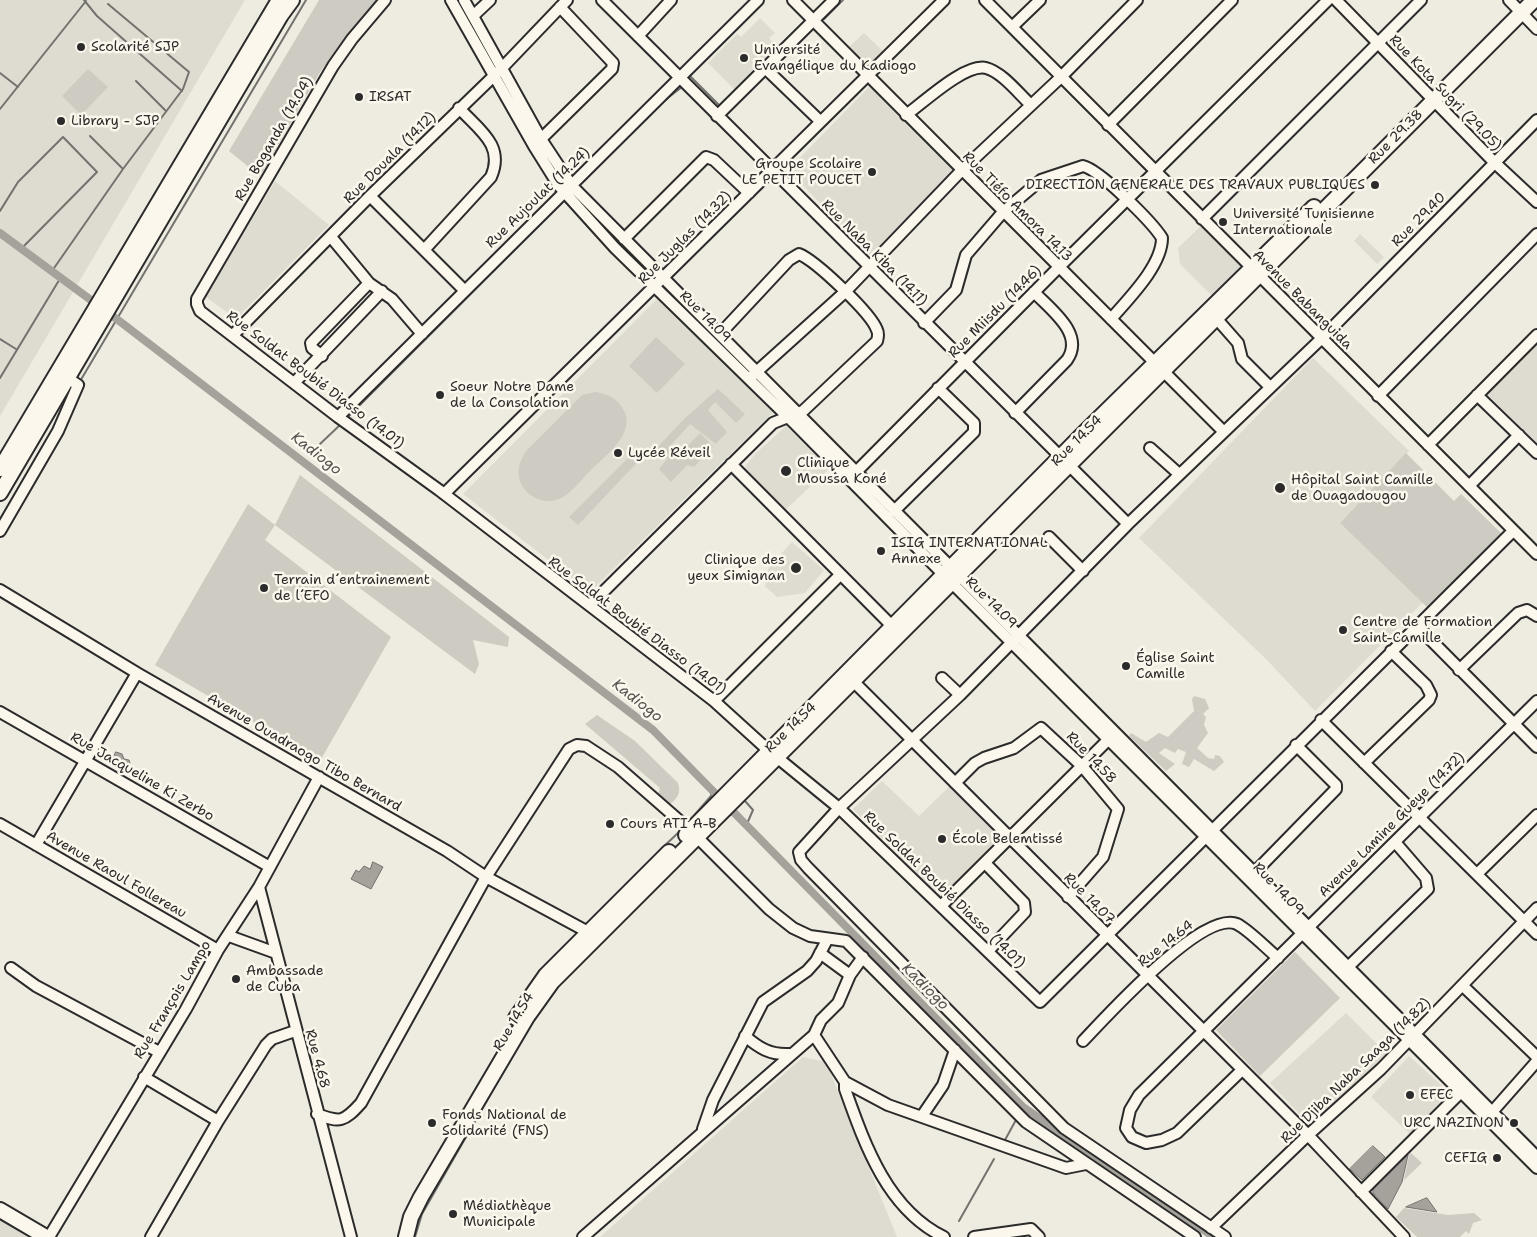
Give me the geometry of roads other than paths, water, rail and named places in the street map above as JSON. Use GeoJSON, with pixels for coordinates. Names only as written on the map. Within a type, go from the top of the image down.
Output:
{"type":"FeatureCollection","features":[{"type":"Feature","properties":{"kind":"main road"},"geometry":{"type":"LineString","coordinates":[[111,295],[279,0]]}},
{"type":"Feature","properties":{"kind":"main road"},"geometry":{"type":"LineString","coordinates":[[0,493],[63,375],[281,15],[292,0]]}},
{"type":"Feature","properties":{"kind":"main road","name":"Rue 29.38"},"geometry":{"type":"LineString","coordinates":[[1255,272],[1431,96],[1517,5],[1534,0]]}},
{"type":"Feature","properties":{"kind":"main road"},"geometry":{"type":"LineString","coordinates":[[1158,367],[1216,318],[1255,272]]}},
{"type":"Feature","properties":{"kind":"main road"},"geometry":{"type":"LineString","coordinates":[[1158,367],[1255,272]]}},
{"type":"Feature","properties":{"kind":"main road","name":"Rue 14.54"},"geometry":{"type":"LineString","coordinates":[[397,1237],[412,1194],[529,997],[546,975],[592,935],[772,754],[893,627],[951,576],[1158,367]]}},
{"type":"Feature","properties":{"kind":"main road"},"geometry":{"type":"LineString","coordinates":[[0,469],[63,375]]}},
{"type":"Feature","properties":{"kind":"main road"},"geometry":{"type":"LineString","coordinates":[[772,754],[853,681],[951,576]]}},
{"type":"Feature","properties":{"kind":"main road","name":"Rue 14.54"},"geometry":{"type":"LineString","coordinates":[[406,1237],[411,1217],[421,1197],[527,1017],[552,982],[592,935]]}},
{"type":"Feature","properties":{"kind":"main road"},"geometry":{"type":"LineString","coordinates":[[0,1210],[48,1237]]}},
{"type":"Feature","properties":{"kind":"street","name":"Rue Boganda (14.04)"},"geometry":{"type":"LineString","coordinates":[[197,299],[341,52],[385,0]]}},
{"type":"Feature","properties":{"kind":"street","name":"Rue 14.09"},"geometry":{"type":"LineString","coordinates":[[451,0],[541,139],[568,189],[664,277],[757,372],[793,415],[951,576],[1113,735],[1412,1037],[1493,1111],[1537,1157]]}},
{"type":"Feature","properties":{"kind":"street","name":"Rue 14.09"},"geometry":{"type":"LineString","coordinates":[[464,0],[474,16],[497,72],[534,146],[568,189],[655,286],[749,380],[793,415],[856,472],[894,511],[951,576]]}},
{"type":"Feature","properties":{"kind":"street"},"geometry":{"type":"LineString","coordinates":[[474,16],[490,0]]}},
{"type":"Feature","properties":{"kind":"street","name":"Rue Naba Kiba (14.11)"},"geometry":{"type":"LineString","coordinates":[[602,0],[924,323],[1128,524]]}},
{"type":"Feature","properties":{"kind":"street"},"geometry":{"type":"LineString","coordinates":[[638,36],[671,0]]}},
{"type":"Feature","properties":{"kind":"street","name":"Rue Aujoulat (14.24)"},"geometry":{"type":"LineString","coordinates":[[338,417],[758,0]]}},
{"type":"Feature","properties":{"kind":"street","name":"Rue Tiéfo Amora 14.13"},"geometry":{"type":"LineString","coordinates":[[793,0],[1058,268],[1223,431]]}},
{"type":"Feature","properties":{"kind":"street"},"geometry":{"type":"LineString","coordinates":[[717,116],[834,0]]}},
{"type":"Feature","properties":{"kind":"street","name":"Rue Juglas (14.32)"},"geometry":{"type":"LineString","coordinates":[[444,494],[773,170],[932,4],[944,0]]}},
{"type":"Feature","properties":{"kind":"street","name":"Avenue Babanguida"},"geometry":{"type":"LineString","coordinates":[[985,0],[1060,78],[1537,554]]}},
{"type":"Feature","properties":{"kind":"street"},"geometry":{"type":"LineString","coordinates":[[1012,27],[1040,0]]}},
{"type":"Feature","properties":{"kind":"street"},"geometry":{"type":"LineString","coordinates":[[749,380],[845,292],[962,170],[1060,78],[1137,0]]}},
{"type":"Feature","properties":{"kind":"street"},"geometry":{"type":"LineString","coordinates":[[1108,125],[1232,0]]}},
{"type":"Feature","properties":{"kind":"street","name":"Rue Miisdu (14.46)"},"geometry":{"type":"LineString","coordinates":[[856,472],[1126,199],[1328,0]]}},
{"type":"Feature","properties":{"kind":"street","name":"Rue Kota Sugri (29.05)"},"geometry":{"type":"LineString","coordinates":[[1336,0],[1494,162],[1537,202]]}},
{"type":"Feature","properties":{"kind":"street"},"geometry":{"type":"LineString","coordinates":[[1202,219],[1421,0]]}},
{"type":"Feature","properties":{"kind":"street","name":"Rue Douala (14.12)"},"geometry":{"type":"LineString","coordinates":[[233,335],[563,4]]}},
{"type":"Feature","properties":{"kind":"street"},"geometry":{"type":"LineString","coordinates":[[541,139],[612,69],[613,63],[563,4]]}},
{"type":"Feature","properties":{"kind":"street"},"geometry":{"type":"LineString","coordinates":[[1517,5],[1537,29]]}},
{"type":"Feature","properties":{"kind":"street"},"geometry":{"type":"LineString","coordinates":[[765,68],[820,121]]}},
{"type":"Feature","properties":{"kind":"street"},"geometry":{"type":"LineString","coordinates":[[906,115],[963,73],[980,68],[994,72],[1031,105]]}},
{"type":"Feature","properties":{"kind":"street"},"geometry":{"type":"LineString","coordinates":[[424,250],[492,177],[495,169],[494,145],[459,108]]}},
{"type":"Feature","properties":{"kind":"street","name":"Rue 29.40"},"geometry":{"type":"LineString","coordinates":[[1212,1228],[1064,1128],[801,860],[799,852],[839,808],[913,741],[1016,640],[1128,524],[1321,339],[1537,120]]}},
{"type":"Feature","properties":{"kind":"street"},"geometry":{"type":"LineString","coordinates":[[624,239],[706,157],[714,160],[749,193]]}},
{"type":"Feature","properties":{"kind":"street"},"geometry":{"type":"LineString","coordinates":[[924,323],[956,290],[966,256],[1003,212],[1041,180],[1078,166],[1088,167],[1095,171],[1126,199],[1159,234],[1162,242],[1144,281],[1111,320]]}},
{"type":"Feature","properties":{"kind":"street"},"geometry":{"type":"LineString","coordinates":[[370,196],[464,290]]}},
{"type":"Feature","properties":{"kind":"street"},"geometry":{"type":"LineString","coordinates":[[1378,396],[1537,234]]}},
{"type":"Feature","properties":{"kind":"street"},"geometry":{"type":"LineString","coordinates":[[330,237],[369,283],[398,305],[422,334]]}},
{"type":"Feature","properties":{"kind":"street"},"geometry":{"type":"LineString","coordinates":[[590,605],[773,423],[793,415],[877,341],[878,331],[845,292],[811,260],[799,254],[794,256],[720,334]]}},
{"type":"Feature","properties":{"kind":"street"},"geometry":{"type":"LineString","coordinates":[[322,356],[312,348],[311,343],[369,283]]}},
{"type":"Feature","properties":{"kind":"street"},"geometry":{"type":"LineString","coordinates":[[296,382],[382,291]]}},
{"type":"Feature","properties":{"kind":"street"},"geometry":{"type":"LineString","coordinates":[[1015,413],[1067,360],[1071,354],[1073,344],[1069,329],[1034,292]]}},
{"type":"Feature","properties":{"kind":"street","name":"Rue Soldat Boubié Diasso (14.01)"},"geometry":{"type":"LineString","coordinates":[[197,299],[196,304],[200,311],[296,382],[338,417],[444,494],[590,605],[714,702],[772,754],[839,808],[1040,1002],[1106,935]]}},
{"type":"Feature","properties":{"kind":"street"},"geometry":{"type":"LineString","coordinates":[[1216,318],[1234,336],[1242,359],[1270,387]]}},
{"type":"Feature","properties":{"kind":"street"},"geometry":{"type":"LineString","coordinates":[[1428,445],[1537,335]]}},
{"type":"Feature","properties":{"kind":"street"},"geometry":{"type":"LineString","coordinates":[[0,531],[58,431],[78,385],[63,375]]}},
{"type":"Feature","properties":{"kind":"street"},"geometry":{"type":"LineString","coordinates":[[894,511],[974,432],[974,423],[938,388]]}},
{"type":"Feature","properties":{"kind":"street"},"geometry":{"type":"LineString","coordinates":[[1477,395],[1537,453]]}},
{"type":"Feature","properties":{"kind":"street"},"geometry":{"type":"LineString","coordinates":[[1468,486],[1519,435]]}},
{"type":"Feature","properties":{"kind":"street"},"geometry":{"type":"LineString","coordinates":[[1150,448],[1179,474]]}},
{"type":"Feature","properties":{"kind":"street"},"geometry":{"type":"LineString","coordinates":[[731,464],[893,627]]}},
{"type":"Feature","properties":{"kind":"street"},"geometry":{"type":"LineString","coordinates":[[1106,935],[1210,834],[1296,745],[1513,530]]}},
{"type":"Feature","properties":{"kind":"street"},"geometry":{"type":"LineString","coordinates":[[1049,537],[1083,571]]}},
{"type":"Feature","properties":{"kind":"street"},"geometry":{"type":"LineString","coordinates":[[714,702],[840,575]]}},
{"type":"Feature","properties":{"kind":"street","name":"Avenue Ouadraogo Tibo Bernard"},"geometry":{"type":"LineString","coordinates":[[0,590],[137,673],[447,851],[486,877],[592,935]]}},
{"type":"Feature","properties":{"kind":"street"},"geometry":{"type":"LineString","coordinates":[[1459,670],[1518,613],[1527,610],[1537,616]]}},
{"type":"Feature","properties":{"kind":"street"},"geometry":{"type":"LineString","coordinates":[[1416,625],[1537,747]]}},
{"type":"Feature","properties":{"kind":"street"},"geometry":{"type":"LineString","coordinates":[[1364,763],[1429,700],[1431,695],[1426,685],[1391,651]]}},
{"type":"Feature","properties":{"kind":"street"},"geometry":{"type":"LineString","coordinates":[[36,845],[137,673]]}},
{"type":"Feature","properties":{"kind":"street"},"geometry":{"type":"LineString","coordinates":[[942,678],[960,695]]}},
{"type":"Feature","properties":{"kind":"street","name":"Rue 14.07"},"geometry":{"type":"LineString","coordinates":[[853,681],[1308,1135],[1404,1237]]}},
{"type":"Feature","properties":{"kind":"street","name":"Avenue Lamine Gueye (14.72)"},"geometry":{"type":"LineString","coordinates":[[1242,1071],[1178,1133],[1162,1140],[1146,1142],[1132,1136],[1126,1128],[1127,1118],[1139,1095],[1204,1033],[1537,701]]}},
{"type":"Feature","properties":{"kind":"street","name":"Rue Jacqueline Ki Zerbo"},"geometry":{"type":"LineString","coordinates":[[0,712],[270,867]]}},
{"type":"Feature","properties":{"kind":"street"},"geometry":{"type":"LineString","coordinates":[[1321,720],[1537,934]]}},
{"type":"Feature","properties":{"kind":"street","name":"Rue 14.58"},"geometry":{"type":"LineString","coordinates":[[955,783],[980,760],[1014,748],[1041,728],[1082,766],[1116,804],[1119,813],[1104,857],[1068,897]]}},
{"type":"Feature","properties":{"kind":"street"},"geometry":{"type":"LineString","coordinates":[[942,906],[1113,735]]}},
{"type":"Feature","properties":{"kind":"street"},"geometry":{"type":"LineString","coordinates":[[317,1114],[335,1121],[342,1120],[361,1103],[486,877],[569,749],[577,745],[592,749],[618,767],[693,834],[769,909],[793,928],[810,936],[827,940],[846,941],[1026,1122],[1193,1236]]}},
{"type":"Feature","properties":{"kind":"street"},"geometry":{"type":"LineString","coordinates":[[1255,872],[1336,789],[1336,785],[1296,745]]}},
{"type":"Feature","properties":{"kind":"street","name":"Rue François Lampo"},"geometry":{"type":"LineString","coordinates":[[48,1237],[218,950],[229,936],[259,887],[319,777]]}},
{"type":"Feature","properties":{"kind":"street"},"geometry":{"type":"LineString","coordinates":[[1477,874],[1537,815]]}},
{"type":"Feature","properties":{"kind":"street","name":"Avenue Raoul Follereau"},"geometry":{"type":"LineString","coordinates":[[0,824],[218,950]]}},
{"type":"Feature","properties":{"kind":"street","name":"Rue 14.09"},"geometry":{"type":"LineString","coordinates":[[1210,834],[1255,872],[1306,931],[1348,967],[1461,1092],[1537,1168]]}},
{"type":"Feature","properties":{"kind":"street"},"geometry":{"type":"LineString","coordinates":[[1348,967],[1428,889],[1426,878],[1395,842]]}},
{"type":"Feature","properties":{"kind":"street"},"geometry":{"type":"LineString","coordinates":[[985,863],[1026,908],[1025,912],[988,951]]}},
{"type":"Feature","properties":{"kind":"street","name":"Rue 4.68"},"geometry":{"type":"LineString","coordinates":[[259,887],[295,1032],[351,1237]]}},
{"type":"Feature","properties":{"kind":"street","name":"Rue Djiba Naba Saaga (14.82)"},"geometry":{"type":"LineString","coordinates":[[1212,1228],[1308,1135],[1381,1069],[1537,908]]}},
{"type":"Feature","properties":{"kind":"street","name":"Rue 14.64"},"geometry":{"type":"LineString","coordinates":[[1083,1041],[1147,975],[1212,927],[1237,924],[1278,958]]}},
{"type":"Feature","properties":{"kind":"street"},"geometry":{"type":"LineString","coordinates":[[229,936],[276,953]]}},
{"type":"Feature","properties":{"kind":"street"},"geometry":{"type":"LineString","coordinates":[[703,1130],[713,1100],[763,1002],[807,971],[827,940]]}},
{"type":"Feature","properties":{"kind":"street"},"geometry":{"type":"LineString","coordinates":[[820,953],[850,975]]}},
{"type":"Feature","properties":{"kind":"street"},"geometry":{"type":"LineString","coordinates":[[583,1237],[657,1174],[703,1130],[789,1054],[814,1035],[821,1020],[838,1003],[850,975],[863,956]]}},
{"type":"Feature","properties":{"kind":"street"},"geometry":{"type":"LineString","coordinates":[[11,968],[36,986],[159,1052]]}},
{"type":"Feature","properties":{"kind":"street"},"geometry":{"type":"LineString","coordinates":[[1463,986],[1537,1059],[1493,1111]]}},
{"type":"Feature","properties":{"kind":"street"},"geometry":{"type":"LineString","coordinates":[[151,1237],[218,1121],[268,1042],[295,1032]]}},
{"type":"Feature","properties":{"kind":"street"},"geometry":{"type":"LineString","coordinates":[[814,1035],[845,1082],[888,1105],[1066,1168],[1086,1164]]}},
{"type":"Feature","properties":{"kind":"street"},"geometry":{"type":"LineString","coordinates":[[745,1036],[764,1050],[776,1055],[789,1054]]}},
{"type":"Feature","properties":{"kind":"street"},"geometry":{"type":"LineString","coordinates":[[922,1116],[943,1085],[955,1050]]}},
{"type":"Feature","properties":{"kind":"street"},"geometry":{"type":"LineString","coordinates":[[144,1077],[218,1121]]}},
{"type":"Feature","properties":{"kind":"street"},"geometry":{"type":"LineString","coordinates":[[845,1082],[845,1089],[868,1150],[891,1189],[917,1221],[944,1237]]}},
{"type":"Feature","properties":{"kind":"street"},"geometry":{"type":"LineString","coordinates":[[1361,1192],[1461,1092]]}},
{"type":"Feature","properties":{"kind":"street"},"geometry":{"type":"LineString","coordinates":[[1212,1228],[1225,1237]]}},
{"type":"Feature","properties":{"kind":"street"},"geometry":{"type":"LineString","coordinates":[[974,1237],[1031,1229],[1039,1237]]}},
{"type":"Feature","properties":{"kind":"waterway"},"geometry":{"type":"LineString","coordinates":[[84,0],[97,16],[182,91]]}},
{"type":"Feature","properties":{"kind":"waterway"},"geometry":{"type":"LineString","coordinates":[[79,383],[306,0]]}},
{"type":"Feature","properties":{"kind":"waterway"},"geometry":{"type":"LineString","coordinates":[[824,19],[843,0]]}},
{"type":"Feature","properties":{"kind":"waterway"},"geometry":{"type":"LineString","coordinates":[[0,109],[86,1]]}},
{"type":"Feature","properties":{"kind":"waterway"},"geometry":{"type":"LineString","coordinates":[[52,271],[123,169],[183,89],[189,72],[108,4]]}},
{"type":"Feature","properties":{"kind":"waterway"},"geometry":{"type":"LineString","coordinates":[[0,73],[18,87]]}},
{"type":"Feature","properties":{"kind":"waterway"},"geometry":{"type":"LineString","coordinates":[[691,77],[721,107]]}},
{"type":"Feature","properties":{"kind":"waterway"},"geometry":{"type":"LineString","coordinates":[[136,81],[166,111]]}},
{"type":"Feature","properties":{"kind":"waterway"},"geometry":{"type":"LineString","coordinates":[[660,104],[682,87]]}},
{"type":"Feature","properties":{"kind":"waterway"},"geometry":{"type":"LineString","coordinates":[[584,180],[634,130]]}},
{"type":"Feature","properties":{"kind":"waterway"},"geometry":{"type":"LineString","coordinates":[[90,136],[123,169]]}},
{"type":"Feature","properties":{"kind":"waterway"},"geometry":{"type":"LineString","coordinates":[[0,211],[18,182],[63,137],[97,172],[21,249]]}},
{"type":"Feature","properties":{"kind":"waterway"},"geometry":{"type":"LineString","coordinates":[[346,419],[565,199]]}},
{"type":"Feature","properties":{"kind":"waterway","name":"Kadiogo"},"geometry":{"type":"LineString","coordinates":[[0,233],[118,320],[653,730],[1023,1107],[1214,1237]]}},
{"type":"Feature","properties":{"kind":"waterway"},"geometry":{"type":"LineString","coordinates":[[0,378],[61,277]]}},
{"type":"Feature","properties":{"kind":"waterway"},"geometry":{"type":"LineString","coordinates":[[0,339],[16,349]]}},
{"type":"Feature","properties":{"kind":"waterway"},"geometry":{"type":"LineString","coordinates":[[49,437],[56,424]]}},
{"type":"Feature","properties":{"kind":"waterway"},"geometry":{"type":"LineString","coordinates":[[320,444],[341,424]]}},
{"type":"Feature","properties":{"kind":"waterway"},"geometry":{"type":"LineString","coordinates":[[691,819],[711,796],[712,792]]}},
{"type":"Feature","properties":{"kind":"waterway"},"geometry":{"type":"LineString","coordinates":[[745,801],[753,810],[746,826]]}},
{"type":"Feature","properties":{"kind":"waterway"},"geometry":{"type":"LineString","coordinates":[[711,833],[730,815],[734,814]]}},
{"type":"Feature","properties":{"kind":"waterway"},"geometry":{"type":"LineString","coordinates":[[661,849],[678,833]]}},
{"type":"Feature","properties":{"kind":"waterway"},"geometry":{"type":"LineString","coordinates":[[570,974],[669,875]]}},
{"type":"Feature","properties":{"kind":"waterway"},"geometry":{"type":"LineString","coordinates":[[554,990],[565,979]]}},
{"type":"Feature","properties":{"kind":"waterway"},"geometry":{"type":"LineString","coordinates":[[415,1237],[422,1214],[518,1046]]}},
{"type":"Feature","properties":{"kind":"waterway","name":"Kadiogo"},"geometry":{"type":"LineString","coordinates":[[1021,1111],[1023,1107]]}},
{"type":"Feature","properties":{"kind":"waterway"},"geometry":{"type":"LineString","coordinates":[[1005,1140],[1017,1118]]}},
{"type":"Feature","properties":{"kind":"waterway"},"geometry":{"type":"LineString","coordinates":[[959,1221],[994,1159]]}},
{"type":"Feature","properties":{"kind":"place","name":"Scolarité SJP"},"geometry":{"type":"Point","coordinates":[81,47]}},
{"type":"Feature","properties":{"kind":"place","name":"Université Evangélique du Kadiogo"},"geometry":{"type":"Point","coordinates":[744,58]}},
{"type":"Feature","properties":{"kind":"place","name":"IRSAT"},"geometry":{"type":"Point","coordinates":[359,97]}},
{"type":"Feature","properties":{"kind":"place","name":"Library - SJP"},"geometry":{"type":"Point","coordinates":[61,121]}},
{"type":"Feature","properties":{"kind":"place","name":"Groupe Scolaire LE PETIT POUCET"},"geometry":{"type":"Point","coordinates":[872,172]}},
{"type":"Feature","properties":{"kind":"place","name":"DIRECTION GENERALE DES TRAVAUX PUBLIQUES"},"geometry":{"type":"Point","coordinates":[1375,185]}},
{"type":"Feature","properties":{"kind":"place","name":"Université Tunisienne Internationale"},"geometry":{"type":"Point","coordinates":[1223,222]}},
{"type":"Feature","properties":{"kind":"place","name":"Soeur Notre Dame de la Consolation"},"geometry":{"type":"Point","coordinates":[440,395]}},
{"type":"Feature","properties":{"kind":"place","name":"Lycée Réveil"},"geometry":{"type":"Point","coordinates":[618,453]}},
{"type":"Feature","properties":{"kind":"place","name":"Clinique Moussa Koné"},"geometry":{"type":"Point","coordinates":[786,471]}},
{"type":"Feature","properties":{"kind":"place","name":"Hôpital Saint Camille de Ouagadougou"},"geometry":{"type":"Point","coordinates":[1280,488]}},
{"type":"Feature","properties":{"kind":"place","name":"ISIG INTERNATIONAL Annexe"},"geometry":{"type":"Point","coordinates":[881,551]}},
{"type":"Feature","properties":{"kind":"place","name":"Clinique des yeux Simignan"},"geometry":{"type":"Point","coordinates":[796,568]}},
{"type":"Feature","properties":{"kind":"place","name":"Terrain d´entrainement de l´EFO"},"geometry":{"type":"Point","coordinates":[264,588]}},
{"type":"Feature","properties":{"kind":"place","name":"Centre de Formation Saint-Camille"},"geometry":{"type":"Point","coordinates":[1343,630]}},
{"type":"Feature","properties":{"kind":"place","name":"Église Saint Camille"},"geometry":{"type":"Point","coordinates":[1126,666]}},
{"type":"Feature","properties":{"kind":"place","name":"Cours ATI A-B"},"geometry":{"type":"Point","coordinates":[610,824]}},
{"type":"Feature","properties":{"kind":"place","name":"École Belemtissé"},"geometry":{"type":"Point","coordinates":[942,839]}},
{"type":"Feature","properties":{"kind":"place","name":"Ambassade de Cuba"},"geometry":{"type":"Point","coordinates":[236,979]}},
{"type":"Feature","properties":{"kind":"place","name":"EFEC"},"geometry":{"type":"Point","coordinates":[1410,1095]}},
{"type":"Feature","properties":{"kind":"place","name":"Fonds National de Solidarité (FNS)"},"geometry":{"type":"Point","coordinates":[432,1123]}},
{"type":"Feature","properties":{"kind":"place","name":"URC NAZINON"},"geometry":{"type":"Point","coordinates":[1514,1123]}},
{"type":"Feature","properties":{"kind":"place","name":"CEFIG"},"geometry":{"type":"Point","coordinates":[1497,1158]}},
{"type":"Feature","properties":{"kind":"place","name":"Médiathèque Municipale"},"geometry":{"type":"Point","coordinates":[453,1214]}}]}
